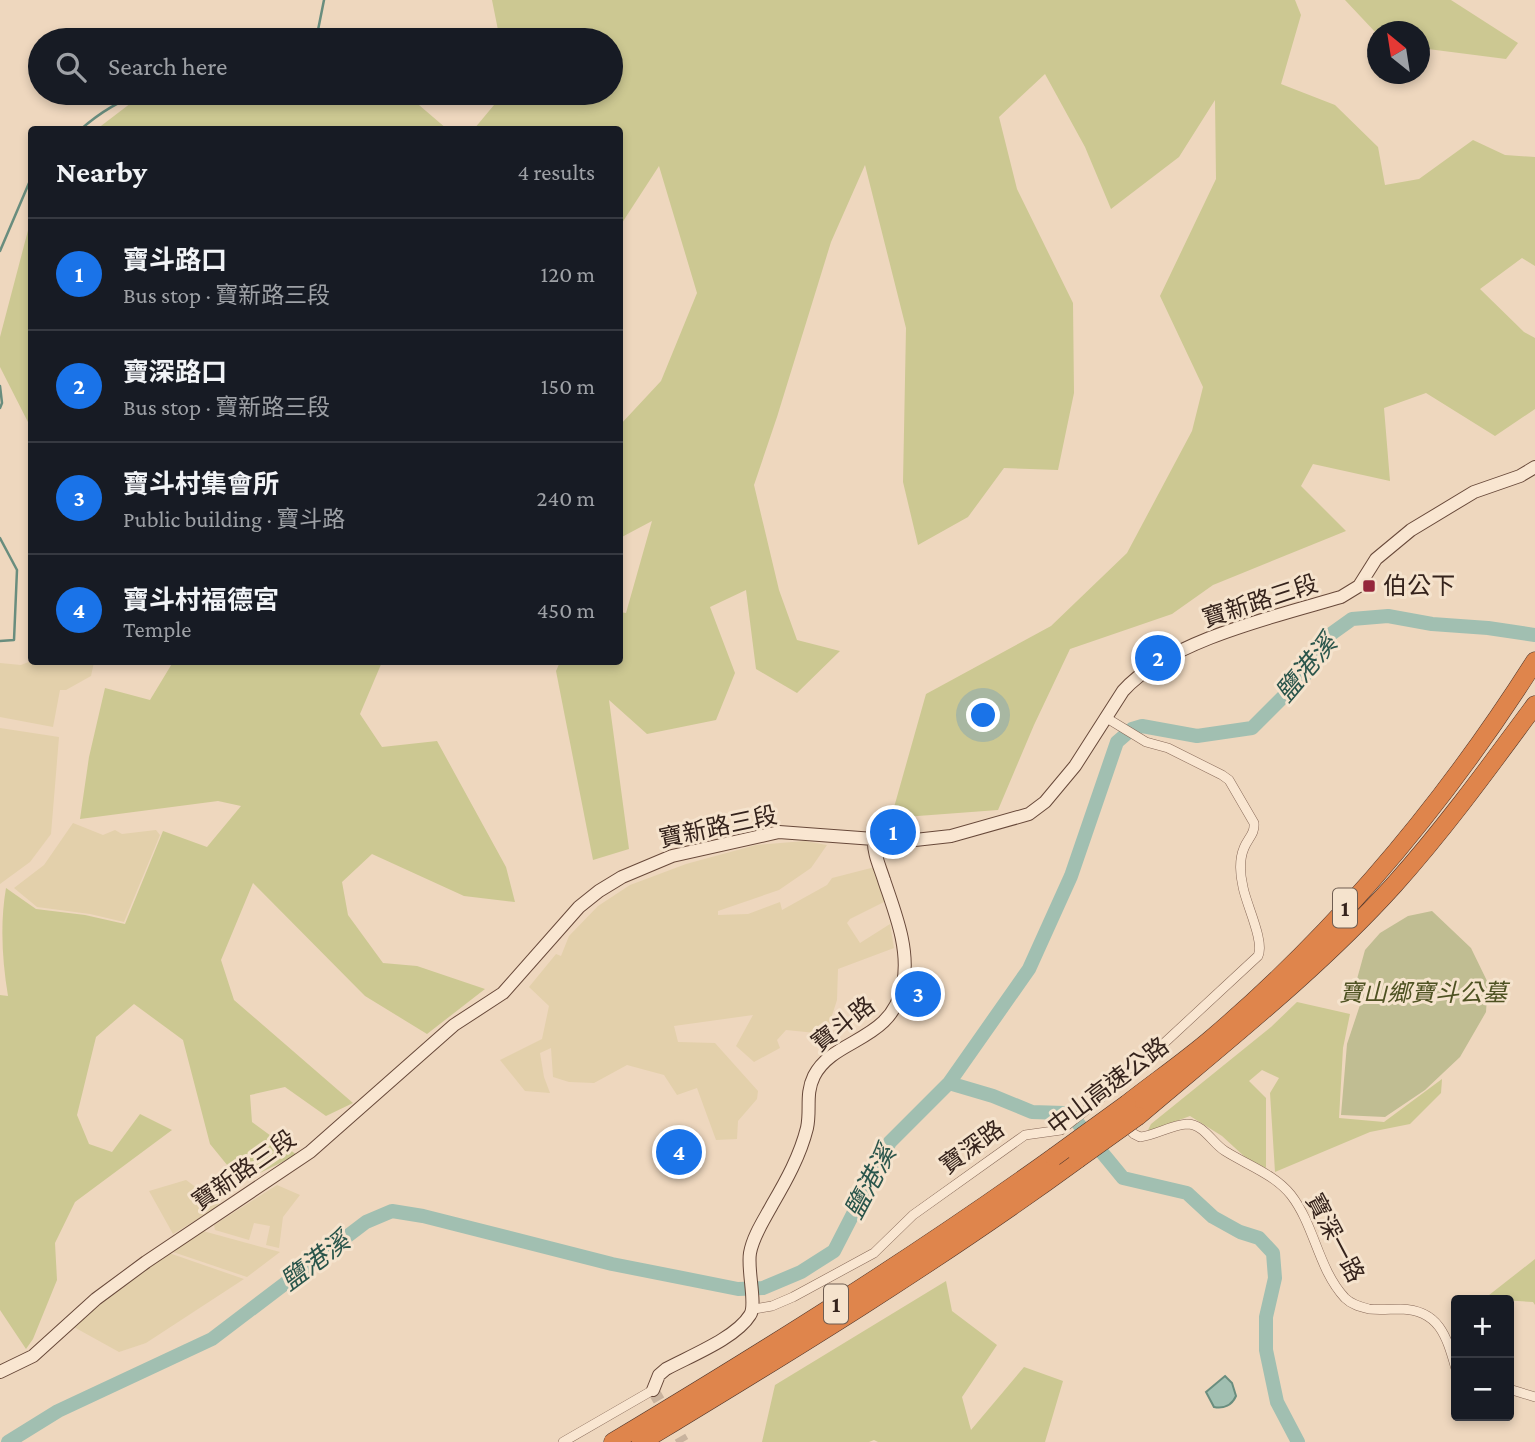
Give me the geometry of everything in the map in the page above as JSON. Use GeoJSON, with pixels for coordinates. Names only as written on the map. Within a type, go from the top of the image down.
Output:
{"type":"FeatureCollection","features":[{"type":"Feature","properties":{"kind":"highway","name":"中山高速公路"},"geometry":{"type":"LineString","coordinates":[[641,1442],[919,1270],[1078,1159],[1297,958],[1353,898],[1444,794],[1535,661]]}},
{"type":"Feature","properties":{"kind":"highway","name":"中山高速公路"},"geometry":{"type":"LineString","coordinates":[[613,1442],[716,1381],[957,1227],[1054,1157],[1132,1110],[1322,958],[1394,885],[1463,803],[1535,705]]}},
{"type":"Feature","properties":{"kind":"street","name":"寶新路三段"},"geometry":{"type":"LineString","coordinates":[[0,1372],[33,1356],[96,1299],[146,1262],[310,1152],[454,1025],[503,993],[579,907],[622,877],[671,856],[779,832],[915,840],[951,836],[1030,814],[1045,802],[1075,766],[1114,701],[1132,681],[1158,661],[1238,629],[1341,597],[1359,586],[1376,559],[1411,530],[1474,492],[1535,467]]}},
{"type":"Feature","properties":{"kind":"street","name":"寶深路"},"geometry":{"type":"LineString","coordinates":[[754,1309],[772,1306],[793,1297],[874,1253],[913,1215],[1025,1135],[1061,1130],[1101,1098],[1121,1074],[1161,1046],[1249,966],[1260,952],[1261,945],[1248,907],[1240,867],[1245,846],[1254,831],[1254,823],[1229,780],[1168,748],[1146,742],[1105,717]]}},
{"type":"Feature","properties":{"kind":"street","name":"寶斗路"},"geometry":{"type":"LineString","coordinates":[[754,1309],[748,1274],[752,1245],[796,1162],[807,1127],[809,1090],[815,1073],[829,1059],[880,1025],[892,1013],[902,991],[902,941],[877,860],[874,839]]}},
{"type":"Feature","properties":{"kind":"street","name":"寶深一路"},"geometry":{"type":"LineString","coordinates":[[1101,1098],[1137,1136],[1192,1125],[1208,1134],[1223,1150],[1274,1180],[1302,1212],[1324,1264],[1347,1300],[1359,1307],[1419,1311],[1432,1318],[1444,1331],[1454,1358]]}},
{"type":"Feature","properties":{"kind":"street"},"geometry":{"type":"LineString","coordinates":[[563,1442],[653,1390],[659,1375],[666,1369],[736,1331],[754,1309]]}},
{"type":"Feature","properties":{"kind":"street"},"geometry":{"type":"LineString","coordinates":[[1514,1390],[1535,1398]]}},
{"type":"Feature","properties":{"kind":"shaded area"},"geometry":{"type":"Polygon","coordinates":[[[492,0],[1295,0],[1301,15],[1281,84],[1335,105],[1378,147],[1385,185],[1419,179],[1473,140],[1505,155],[1535,157],[1535,266],[1522,258],[1480,289],[1524,332],[1535,338],[1535,409],[1495,436],[1426,393],[1384,408],[1390,481],[1313,464],[1301,486],[1346,531],[1213,585],[1172,614],[1070,649],[998,810],[891,818],[926,694],[1051,626],[1127,553],[1192,431],[1203,387],[1160,296],[1216,179],[1215,100],[1179,157],[1111,209],[1085,147],[1045,74],[999,117],[1017,189],[1073,303],[1074,393],[1058,470],[1004,468],[968,517],[918,545],[903,482],[906,328],[865,165],[831,242],[754,485],[779,590],[797,640],[840,651],[797,693],[756,669],[746,590],[710,607],[735,673],[716,720],[647,734],[609,700],[629,849],[593,860],[556,671],[559,665],[623,665],[623,612],[626,613],[652,521],[623,536],[623,422],[661,381],[697,293],[659,166],[623,221],[623,126],[476,126],[494,105],[623,105],[623,28],[498,28],[492,0]]]}},
{"type":"Feature","properties":{"kind":"shaded area"},"geometry":{"type":"Polygon","coordinates":[[[1345,0],[1451,0],[1518,43],[1506,59],[1430,49],[1430,21],[1367,21],[1367,23],[1345,0]]]}},
{"type":"Feature","properties":{"kind":"shaded area"},"geometry":{"type":"Polygon","coordinates":[[[128,105],[419,105],[444,126],[101,126],[128,105]]]}},
{"type":"Feature","properties":{"kind":"shaded area"},"geometry":{"type":"Polygon","coordinates":[[[28,230],[28,422],[0,367],[0,337],[28,230]]]}},
{"type":"Feature","properties":{"kind":"shaded area"},"geometry":{"type":"Polygon","coordinates":[[[28,662],[28,665],[93,665],[91,676],[66,690],[60,690],[53,727],[0,717],[0,663],[21,665],[28,662]]]}},
{"type":"Feature","properties":{"kind":"shaded area"},"geometry":{"type":"Polygon","coordinates":[[[171,665],[381,665],[360,714],[382,747],[437,741],[506,867],[515,902],[464,896],[372,854],[342,882],[348,915],[383,963],[417,966],[485,989],[427,1034],[365,996],[253,883],[221,960],[234,1000],[353,1103],[326,1116],[285,1087],[250,1095],[252,1122],[297,1155],[241,1182],[210,1144],[183,1040],[134,1004],[96,1037],[77,1115],[89,1144],[112,1152],[140,1114],[172,1130],[75,1202],[55,1243],[57,1280],[33,1339],[26,1349],[0,1310],[0,995],[8,996],[2,942],[6,888],[36,909],[85,915],[125,924],[163,831],[207,847],[241,806],[218,801],[80,819],[89,757],[105,688],[150,700],[171,665]]]}},
{"type":"Feature","properties":{"kind":"shaded area"},"geometry":{"type":"Polygon","coordinates":[[[0,728],[59,737],[51,834],[30,862],[0,884],[0,728]]]}},
{"type":"Feature","properties":{"kind":"shaded area"},"geometry":{"type":"Polygon","coordinates":[[[73,823],[103,835],[115,830],[122,834],[156,830],[160,835],[124,922],[90,914],[37,907],[14,888],[44,865],[73,823]]]}},
{"type":"Feature","properties":{"kind":"shaded area"},"geometry":{"type":"Polygon","coordinates":[[[805,841],[827,845],[811,868],[779,890],[718,911],[718,915],[748,914],[780,902],[782,910],[827,885],[832,878],[875,867],[886,901],[847,923],[860,943],[890,924],[894,948],[838,969],[837,1000],[826,1034],[786,1030],[777,1040],[780,1048],[754,1062],[736,1046],[753,1015],[674,1026],[678,1042],[715,1043],[758,1091],[757,1099],[738,1121],[737,1139],[716,1140],[697,1088],[677,1095],[664,1075],[627,1065],[594,1083],[569,1082],[553,1077],[551,1048],[540,1053],[550,1093],[525,1091],[500,1060],[542,1039],[549,1006],[529,987],[556,954],[561,956],[569,936],[598,906],[630,885],[686,864],[756,845],[805,841]]]}},
{"type":"Feature","properties":{"kind":"shaded area"},"geometry":{"type":"Polygon","coordinates":[[[1297,1002],[1350,1014],[1343,1048],[1339,1118],[1384,1122],[1442,1079],[1441,1093],[1410,1124],[1370,1132],[1275,1172],[1270,1093],[1279,1078],[1262,1070],[1249,1081],[1266,1098],[1266,1168],[1246,1158],[1222,1136],[1190,1116],[1147,1132],[1151,1124],[1271,1027],[1297,1002]]]}},
{"type":"Feature","properties":{"kind":"shaded area"},"geometry":{"type":"Polygon","coordinates":[[[186,1180],[221,1205],[173,1234],[149,1191],[186,1180]]]}},
{"type":"Feature","properties":{"kind":"shaded area"},"geometry":{"type":"Polygon","coordinates":[[[277,1185],[300,1195],[283,1217],[279,1248],[266,1245],[270,1226],[254,1223],[249,1240],[215,1230],[214,1225],[277,1185]]]}},
{"type":"Feature","properties":{"kind":"shaded area"},"geometry":{"type":"Polygon","coordinates":[[[203,1231],[280,1252],[247,1277],[173,1252],[203,1231]]]}},
{"type":"Feature","properties":{"kind":"shaded area"},"geometry":{"type":"Polygon","coordinates":[[[169,1253],[244,1279],[146,1343],[119,1352],[72,1326],[169,1253]]]}},
{"type":"Feature","properties":{"kind":"shaded area"},"geometry":{"type":"Polygon","coordinates":[[[1535,1259],[1535,1305],[1533,1302],[1514,1301],[1514,1295],[1489,1295],[1535,1259]]]}},
{"type":"Feature","properties":{"kind":"shaded area"},"geometry":{"type":"Polygon","coordinates":[[[946,1281],[952,1311],[997,1345],[962,1397],[971,1430],[1024,1367],[1063,1381],[1045,1442],[762,1442],[775,1385],[946,1281]]]}},
{"type":"Feature","properties":{"kind":"shaded area"},"geometry":{"type":"Polygon","coordinates":[[[1225,1376],[1232,1383],[1236,1396],[1227,1406],[1214,1407],[1206,1392],[1225,1376]]]}},
{"type":"Feature","properties":{"kind":"green space","name":"寶山鄉寶斗公墓"},"geometry":{"type":"Polygon","coordinates":[[[1432,911],[1471,948],[1488,983],[1486,1012],[1460,1057],[1425,1090],[1385,1117],[1341,1115],[1347,1044],[1360,1005],[1357,979],[1365,950],[1380,933],[1408,916],[1432,911]]]}},
{"type":"Feature","properties":{"kind":"waterway"},"geometry":{"type":"LineString","coordinates":[[318,28],[324,0]]}},
{"type":"Feature","properties":{"kind":"waterway"},"geometry":{"type":"LineString","coordinates":[[85,126],[115,105]]}},
{"type":"Feature","properties":{"kind":"waterway"},"geometry":{"type":"LineString","coordinates":[[0,251],[28,185]]}},
{"type":"Feature","properties":{"kind":"waterway"},"geometry":{"type":"LineString","coordinates":[[0,386],[0,408]]}},
{"type":"Feature","properties":{"kind":"waterway"},"geometry":{"type":"LineString","coordinates":[[0,538],[17,570],[14,640],[0,641]]}},
{"type":"Feature","properties":{"kind":"waterway","name":"鹽港溪"},"geometry":{"type":"LineString","coordinates":[[8,1442],[58,1411],[212,1339],[366,1222],[392,1211],[423,1216],[612,1264],[738,1289],[763,1288],[801,1272],[834,1251],[890,1142],[949,1083],[1029,969],[1071,876],[1117,742],[1132,729],[1142,726],[1197,736],[1252,728],[1311,669],[1324,639],[1352,619],[1388,616],[1432,624],[1535,635]]}},
{"type":"Feature","properties":{"kind":"waterway"},"geometry":{"type":"LineString","coordinates":[[949,1083],[993,1096],[1032,1112],[1064,1113],[1072,1116],[1123,1178],[1187,1193],[1213,1217],[1240,1232],[1259,1238],[1273,1253],[1275,1278],[1266,1317],[1266,1350],[1277,1402],[1298,1442]]}},
{"type":"Feature","properties":{"kind":"tunnel"},"geometry":{"type":"LineString","coordinates":[[653,1390],[683,1442]]}},
{"type":"Feature","properties":{"kind":"place","name":"伯公下"},"geometry":{"type":"Point","coordinates":[1369,586]}},
{"type":"Feature","properties":{"kind":"place","name":"寶深路口"},"geometry":{"type":"Point","coordinates":[1158,658]}},
{"type":"Feature","properties":{"kind":"place","name":"寶斗路口"},"geometry":{"type":"Point","coordinates":[893,832]}},
{"type":"Feature","properties":{"kind":"place","name":"寶斗村集會所"},"geometry":{"type":"Point","coordinates":[918,994]}},
{"type":"Feature","properties":{"kind":"place","name":"寶斗村福德宮"},"geometry":{"type":"Point","coordinates":[679,1152]}}]}
